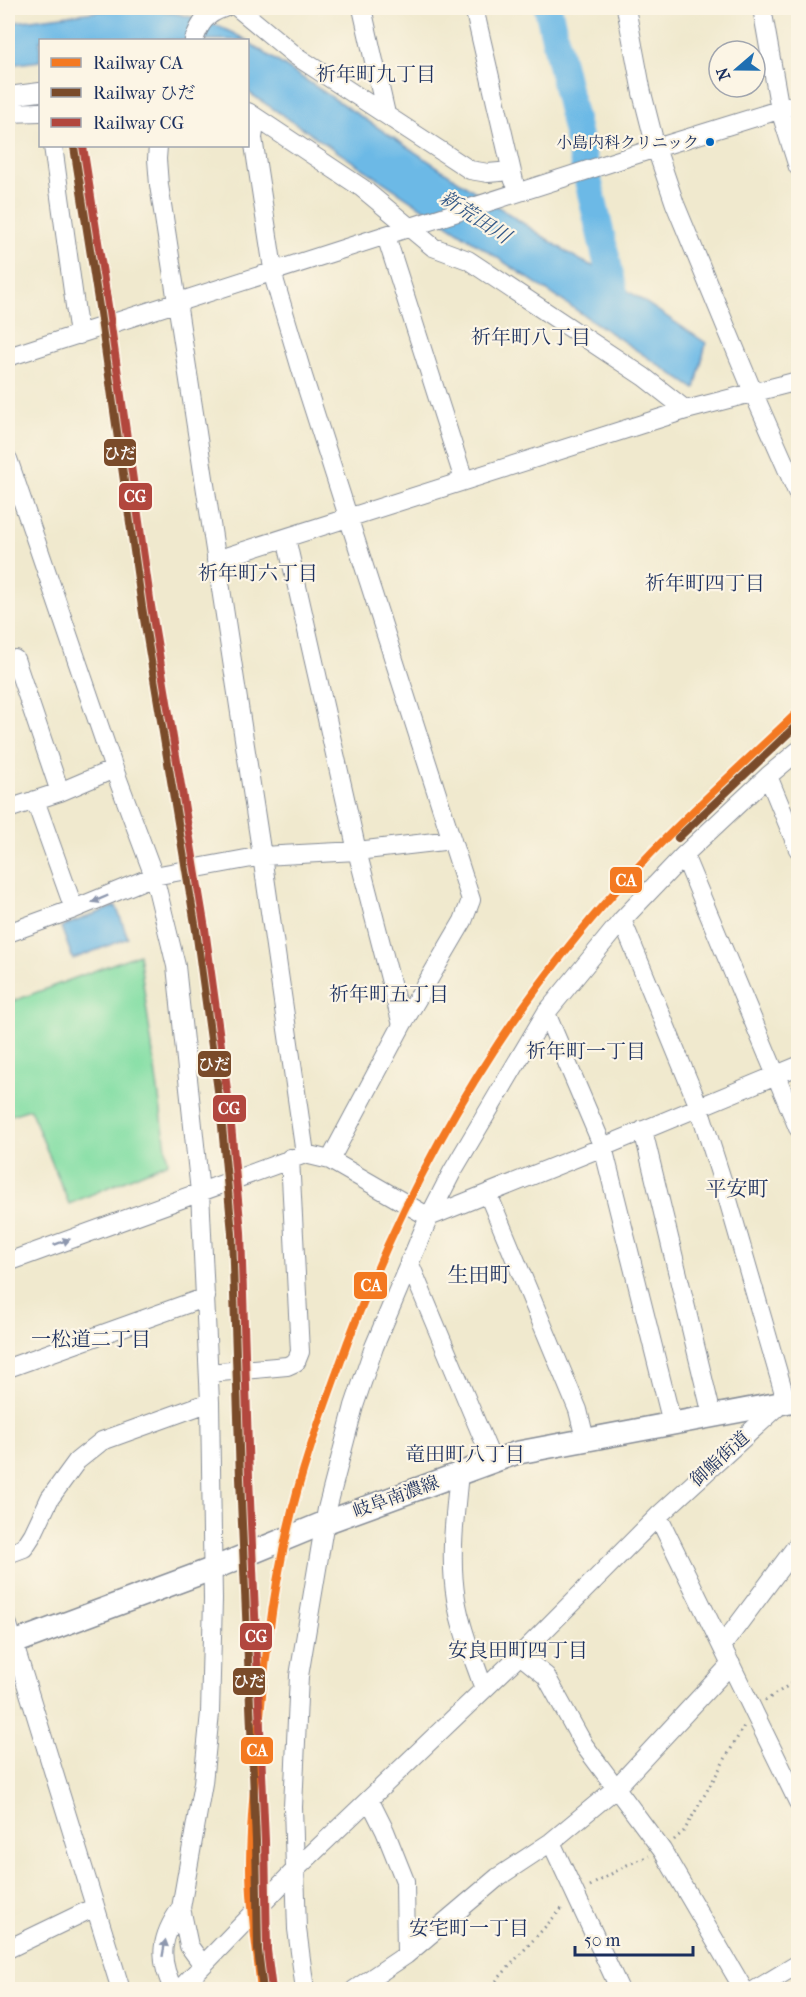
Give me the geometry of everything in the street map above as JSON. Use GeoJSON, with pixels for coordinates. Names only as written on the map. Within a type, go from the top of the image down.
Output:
{"type":"FeatureCollection","features":[{"type":"Feature","properties":{"kind":"main road","name":"岐阜南濃線"},"geometry":{"type":"LineString","coordinates":[[670,1417],[709,1403],[791,1395]]}},
{"type":"Feature","properties":{"kind":"main road","name":"岐阜南濃線"},"geometry":{"type":"LineString","coordinates":[[9,1635],[212,1562],[326,1516],[490,1455],[516,1453],[584,1433],[791,1395]]}},
{"type":"Feature","properties":{"kind":"main road","name":"岐阜南濃線"},"geometry":{"type":"LineString","coordinates":[[326,1516],[459,1473],[490,1455]]}},
{"type":"Feature","properties":{"kind":"street"},"geometry":{"type":"LineString","coordinates":[[194,39],[202,22],[223,8],[470,170],[488,173],[511,171]]}},
{"type":"Feature","properties":{"kind":"street"},"geometry":{"type":"LineString","coordinates":[[362,8],[386,114]]}},
{"type":"Feature","properties":{"kind":"street"},"geometry":{"type":"LineString","coordinates":[[474,8],[516,194]]}},
{"type":"Feature","properties":{"kind":"street"},"geometry":{"type":"LineString","coordinates":[[626,8],[642,93],[656,148],[675,204],[798,494]]}},
{"type":"Feature","properties":{"kind":"street"},"geometry":{"type":"LineString","coordinates":[[762,8],[780,110],[798,167]]}},
{"type":"Feature","properties":{"kind":"street"},"geometry":{"type":"LineString","coordinates":[[8,96],[39,92]]}},
{"type":"Feature","properties":{"kind":"street"},"geometry":{"type":"LineString","coordinates":[[8,357],[798,104]]}},
{"type":"Feature","properties":{"kind":"street"},"geometry":{"type":"LineString","coordinates":[[8,113],[39,112]]}},
{"type":"Feature","properties":{"kind":"street"},"geometry":{"type":"LineString","coordinates":[[252,115],[417,226],[433,247],[468,260],[644,376],[686,410]]}},
{"type":"Feature","properties":{"kind":"street"},"geometry":{"type":"LineString","coordinates":[[252,115],[253,138],[272,273],[471,900],[464,921],[402,1025],[330,1160]]}},
{"type":"Feature","properties":{"kind":"street"},"geometry":{"type":"LineString","coordinates":[[53,147],[79,335]]}},
{"type":"Feature","properties":{"kind":"street"},"geometry":{"type":"LineString","coordinates":[[158,147],[157,171],[262,856],[298,1156],[300,1352],[296,1362],[286,1366],[208,1373]]}},
{"type":"Feature","properties":{"kind":"street"},"geometry":{"type":"LineString","coordinates":[[386,236],[464,480]]}},
{"type":"Feature","properties":{"kind":"street"},"geometry":{"type":"LineString","coordinates":[[216,560],[686,410],[798,381]]}},
{"type":"Feature","properties":{"kind":"street"},"geometry":{"type":"LineString","coordinates":[[8,459],[114,770],[154,876],[176,966],[200,1192],[210,1402],[212,1562],[210,1713],[203,1783],[181,1908],[189,1946],[203,1965]]}},
{"type":"Feature","properties":{"kind":"street"},"geometry":{"type":"LineString","coordinates":[[286,538],[357,850],[402,1025]]}},
{"type":"Feature","properties":{"kind":"street"},"geometry":{"type":"LineString","coordinates":[[8,662],[15,659],[60,792]]}},
{"type":"Feature","properties":{"kind":"street"},"geometry":{"type":"LineString","coordinates":[[305,1989],[297,1929],[293,1807],[299,1676],[326,1516],[354,1406],[374,1347],[429,1217],[452,1172],[546,1013],[622,920],[684,855],[798,751]]}},
{"type":"Feature","properties":{"kind":"street"},"geometry":{"type":"LineString","coordinates":[[8,809],[60,792],[114,770]]}},
{"type":"Feature","properties":{"kind":"street"},"geometry":{"type":"LineString","coordinates":[[768,776],[798,849]]}},
{"type":"Feature","properties":{"kind":"street"},"geometry":{"type":"LineString","coordinates":[[35,800],[74,909]]}},
{"type":"Feature","properties":{"kind":"street"},"geometry":{"type":"LineString","coordinates":[[8,933],[154,876],[262,856],[357,850],[452,840]]}},
{"type":"Feature","properties":{"kind":"street"},"geometry":{"type":"LineString","coordinates":[[684,855],[798,1128]]}},
{"type":"Feature","properties":{"kind":"street"},"geometry":{"type":"LineString","coordinates":[[622,920],[699,1107],[791,1395]]}},
{"type":"Feature","properties":{"kind":"street"},"geometry":{"type":"LineString","coordinates":[[546,1013],[603,1147],[670,1417]]}},
{"type":"Feature","properties":{"kind":"street"},"geometry":{"type":"LineString","coordinates":[[429,1217],[798,1066]]}},
{"type":"Feature","properties":{"kind":"street"},"geometry":{"type":"LineString","coordinates":[[643,1130],[709,1403]]}},
{"type":"Feature","properties":{"kind":"street"},"geometry":{"type":"LineString","coordinates":[[8,1262],[298,1156],[330,1160],[429,1217]]}},
{"type":"Feature","properties":{"kind":"street"},"geometry":{"type":"LineString","coordinates":[[488,1194],[578,1410],[584,1433]]}},
{"type":"Feature","properties":{"kind":"street"},"geometry":{"type":"LineString","coordinates":[[409,1262],[490,1455]]}},
{"type":"Feature","properties":{"kind":"street"},"geometry":{"type":"LineString","coordinates":[[8,1368],[206,1297]]}},
{"type":"Feature","properties":{"kind":"street","name":"御鮨街道"},"geometry":{"type":"LineString","coordinates":[[295,1870],[520,1655],[658,1516],[791,1395]]}},
{"type":"Feature","properties":{"kind":"street"},"geometry":{"type":"LineString","coordinates":[[8,1554],[24,1548],[50,1498],[77,1461],[102,1441],[210,1402]]}},
{"type":"Feature","properties":{"kind":"street"},"geometry":{"type":"LineString","coordinates":[[459,1473],[453,1552],[456,1598],[459,1617],[484,1689]]}},
{"type":"Feature","properties":{"kind":"street"},"geometry":{"type":"LineString","coordinates":[[658,1516],[798,1802]]}},
{"type":"Feature","properties":{"kind":"street"},"geometry":{"type":"LineString","coordinates":[[722,1646],[798,1544]]}},
{"type":"Feature","properties":{"kind":"street"},"geometry":{"type":"LineString","coordinates":[[9,1635],[121,1989]]}},
{"type":"Feature","properties":{"kind":"street"},"geometry":{"type":"LineString","coordinates":[[520,1655],[546,1676],[584,1745],[662,1850],[744,1989]]}},
{"type":"Feature","properties":{"kind":"street"},"geometry":{"type":"LineString","coordinates":[[354,1989],[406,1955],[498,1877],[551,1842],[615,1789],[731,1664]]}},
{"type":"Feature","properties":{"kind":"street"},"geometry":{"type":"LineString","coordinates":[[369,1799],[386,1831],[405,1881],[406,1955]]}},
{"type":"Feature","properties":{"kind":"street"},"geometry":{"type":"LineString","coordinates":[[551,1842],[620,1989]]}},
{"type":"Feature","properties":{"kind":"street"},"geometry":{"type":"LineString","coordinates":[[179,1989],[295,1870]]}},
{"type":"Feature","properties":{"kind":"street"},"geometry":{"type":"LineString","coordinates":[[8,1946],[95,1907]]}},
{"type":"Feature","properties":{"kind":"street"},"geometry":{"type":"LineString","coordinates":[[174,1989],[165,1974],[162,1960],[168,1927],[181,1908]]}},
{"type":"Feature","properties":{"kind":"street"},"geometry":{"type":"LineString","coordinates":[[755,1989],[798,1964]]}},
{"type":"Feature","properties":{"kind":"green space"},"geometry":{"type":"Polygon","coordinates":[[[139,954],[168,1162],[69,1204],[30,1109],[8,1116],[8,1003],[139,954]]]}},
{"type":"Feature","properties":{"kind":"water"},"geometry":{"type":"Polygon","coordinates":[[[125,8],[156,10],[188,16],[218,26],[244,39],[39,39],[39,61],[8,65],[8,23],[125,8]]]}},
{"type":"Feature","properties":{"kind":"water","name":"新荒田川"},"geometry":{"type":"Polygon","coordinates":[[[249,43],[559,247],[616,277],[624,288],[706,343],[695,389],[249,93],[249,43]]]}},
{"type":"Feature","properties":{"kind":"water"},"geometry":{"type":"Polygon","coordinates":[[[116,906],[128,938],[73,959],[61,927],[116,906]]]}},
{"type":"Feature","properties":{"kind":"waterway"},"geometry":{"type":"LineString","coordinates":[[548,8],[618,309]]}},
{"type":"Feature","properties":{"kind":"rail line","name":"ひだ"},"geometry":{"type":"LineString","coordinates":[[74,147],[142,607],[196,930],[220,1105],[232,1233],[256,1841],[258,1950],[263,1990]]}},
{"type":"Feature","properties":{"kind":"rail line","name":"CG"},"geometry":{"type":"LineString","coordinates":[[83,147],[151,606],[205,929],[229,1104],[241,1232],[265,1841],[267,1950],[272,1990]]}},
{"type":"Feature","properties":{"kind":"rail line","name":"CA"},"geometry":{"type":"LineString","coordinates":[[261,1990],[251,1898],[251,1838],[262,1695],[277,1583],[293,1508],[310,1448],[383,1256],[408,1201],[466,1095],[498,1044],[570,945],[651,853],[798,712]]}},
{"type":"Feature","properties":{"kind":"rail line","name":"ひだ"},"geometry":{"type":"LineString","coordinates":[[678,838],[798,724]]}},
{"type":"Feature","properties":{"kind":"place","name":"小島内科クリニック"},"geometry":{"type":"Point","coordinates":[710,142]}},
{"type":"Feature","properties":{"kind":"district","name":"祈年町九丁目"},"geometry":{"type":"Point","coordinates":[376,74]}},
{"type":"Feature","properties":{"kind":"district","name":"祈年町八丁目"},"geometry":{"type":"Point","coordinates":[531,337]}},
{"type":"Feature","properties":{"kind":"district","name":"祈年町六丁目"},"geometry":{"type":"Point","coordinates":[258,573]}},
{"type":"Feature","properties":{"kind":"district","name":"祈年町四丁目"},"geometry":{"type":"Point","coordinates":[705,583]}},
{"type":"Feature","properties":{"kind":"district","name":"祈年町五丁目"},"geometry":{"type":"Point","coordinates":[389,994]}},
{"type":"Feature","properties":{"kind":"district","name":"祈年町一丁目"},"geometry":{"type":"Point","coordinates":[586,1051]}},
{"type":"Feature","properties":{"kind":"district","name":"平安町"},"geometry":{"type":"Point","coordinates":[737,1189]}},
{"type":"Feature","properties":{"kind":"district","name":"生田町"},"geometry":{"type":"Point","coordinates":[479,1275]}},
{"type":"Feature","properties":{"kind":"district","name":"一松道二丁目"},"geometry":{"type":"Point","coordinates":[91,1339]}},
{"type":"Feature","properties":{"kind":"district","name":"竜田町八丁目"},"geometry":{"type":"Point","coordinates":[465,1454]}},
{"type":"Feature","properties":{"kind":"district","name":"安良田町四丁目"},"geometry":{"type":"Point","coordinates":[518,1650]}},
{"type":"Feature","properties":{"kind":"district","name":"安宅町一丁目"},"geometry":{"type":"Point","coordinates":[469,1928]}}]}
